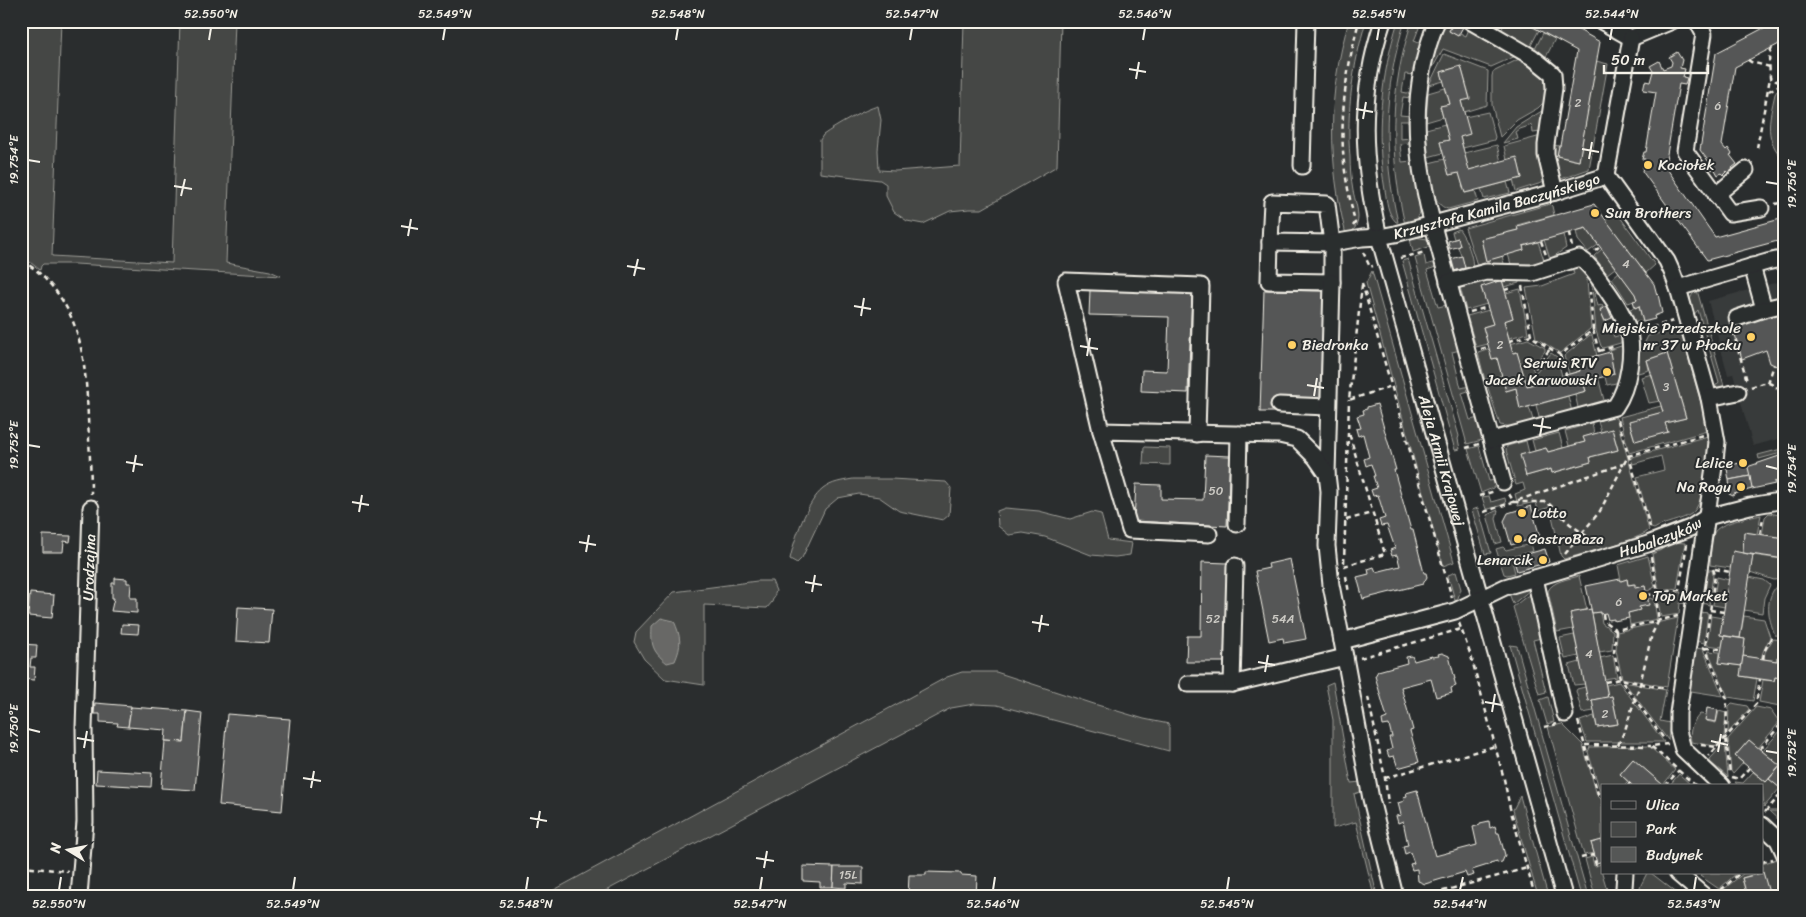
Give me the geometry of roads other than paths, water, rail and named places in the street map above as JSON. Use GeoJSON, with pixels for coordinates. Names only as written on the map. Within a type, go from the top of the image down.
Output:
{"type":"FeatureCollection","features":[{"type":"Feature","properties":{"kind":"street"},"geometry":{"type":"LineString","coordinates":[[1302,166],[1306,21]]}},
{"type":"Feature","properties":{"kind":"street","name":"Aleja Armii Krajowej"},"geometry":{"type":"LineString","coordinates":[[1383,21],[1371,63],[1365,115],[1366,169],[1378,237],[1564,896]]}},
{"type":"Feature","properties":{"kind":"street"},"geometry":{"type":"LineString","coordinates":[[1437,21],[1426,54],[1417,96],[1417,138],[1420,168],[1448,282],[1504,485]]}},
{"type":"Feature","properties":{"kind":"street"},"geometry":{"type":"LineString","coordinates":[[1470,21],[1532,57],[1553,74],[1554,88],[1546,155],[1555,192]]}},
{"type":"Feature","properties":{"kind":"street"},"geometry":{"type":"LineString","coordinates":[[1601,21],[1630,38]]}},
{"type":"Feature","properties":{"kind":"street"},"geometry":{"type":"LineString","coordinates":[[1630,38],[1672,21]]}},
{"type":"Feature","properties":{"kind":"street"},"geometry":{"type":"LineString","coordinates":[[1697,21],[1704,34],[1685,151],[1730,213],[1761,208]]}},
{"type":"Feature","properties":{"kind":"street"},"geometry":{"type":"LineString","coordinates":[[1606,176],[1630,38]]}},
{"type":"Feature","properties":{"kind":"street"},"geometry":{"type":"LineString","coordinates":[[1716,195],[1746,170]]}},
{"type":"Feature","properties":{"kind":"street","name":"Krzysztofa Kamila Baczyńskiego"},"geometry":{"type":"LineString","coordinates":[[1270,242],[1332,243],[1378,237],[1555,192],[1606,176],[1667,261],[1678,288],[1709,398],[1717,442],[1678,713],[1678,731],[1683,748],[1720,784]]}},
{"type":"Feature","properties":{"kind":"street"},"geometry":{"type":"LineString","coordinates":[[1332,282],[1269,281],[1272,202],[1327,204],[1332,243],[1332,282],[1326,474],[1329,491],[1327,546],[1331,584],[1371,799],[1395,896]]}},
{"type":"Feature","properties":{"kind":"street"},"geometry":{"type":"LineString","coordinates":[[1448,282],[1480,272],[1532,273],[1575,258],[1584,260],[1619,308],[1629,334],[1628,375],[1622,397],[1615,407],[1492,440]]}},
{"type":"Feature","properties":{"kind":"street"},"geometry":{"type":"LineString","coordinates":[[1678,288],[1785,258]]}},
{"type":"Feature","properties":{"kind":"street"},"geometry":{"type":"LineString","coordinates":[[1752,266],[1764,309]]}},
{"type":"Feature","properties":{"kind":"street"},"geometry":{"type":"LineString","coordinates":[[1197,434],[1201,286],[1066,281],[1101,431],[1130,530],[1209,534]]}},
{"type":"Feature","properties":{"kind":"street"},"geometry":{"type":"LineString","coordinates":[[1737,318],[1785,304]]}},
{"type":"Feature","properties":{"kind":"street"},"geometry":{"type":"LineString","coordinates":[[1709,398],[1738,392]]}},
{"type":"Feature","properties":{"kind":"street"},"geometry":{"type":"LineString","coordinates":[[1279,405],[1328,407]]}},
{"type":"Feature","properties":{"kind":"street"},"geometry":{"type":"LineString","coordinates":[[1101,431],[1279,435],[1297,438],[1316,458],[1326,474]]}},
{"type":"Feature","properties":{"kind":"street"},"geometry":{"type":"LineString","coordinates":[[1237,524],[1239,434]]}},
{"type":"Feature","properties":{"kind":"street","name":"Hubalczyków"},"geometry":{"type":"LineString","coordinates":[[1188,684],[1232,684],[1456,611],[1505,587],[1648,544],[1690,528],[1707,517],[1750,506],[1785,500]]}},
{"type":"Feature","properties":{"kind":"street","name":"Urodzajna"},"geometry":{"type":"LineString","coordinates":[[79,896],[82,872],[91,508]]}},
{"type":"Feature","properties":{"kind":"street"},"geometry":{"type":"LineString","coordinates":[[1232,684],[1235,566]]}},
{"type":"Feature","properties":{"kind":"street"},"geometry":{"type":"LineString","coordinates":[[1535,578],[1568,719]]}},
{"type":"Feature","properties":{"kind":"street"},"geometry":{"type":"LineString","coordinates":[[1764,827],[1778,840],[1785,855]]}},
{"type":"Feature","properties":{"kind":"street"},"geometry":{"type":"LineString","coordinates":[[1626,874],[1624,888],[1626,896]]}},
{"type":"Feature","properties":{"kind":"street"},"geometry":{"type":"LineString","coordinates":[[1678,874],[1704,896]]}},
{"type":"Feature","properties":{"kind":"place","name":"Kociołek"},"geometry":{"type":"Point","coordinates":[1648,165]}},
{"type":"Feature","properties":{"kind":"place","name":"Sun Brothers"},"geometry":{"type":"Point","coordinates":[1595,213]}},
{"type":"Feature","properties":{"kind":"place","name":"Miejskie Przedszkole nr 37 w Płocku"},"geometry":{"type":"Point","coordinates":[1751,337]}},
{"type":"Feature","properties":{"kind":"place","name":"Biedronka"},"geometry":{"type":"Point","coordinates":[1292,345]}},
{"type":"Feature","properties":{"kind":"place","name":"Serwis RTV Jacek Karwowski"},"geometry":{"type":"Point","coordinates":[1607,372]}},
{"type":"Feature","properties":{"kind":"place","name":"Lelice"},"geometry":{"type":"Point","coordinates":[1743,463]}},
{"type":"Feature","properties":{"kind":"place","name":"Na Rogu"},"geometry":{"type":"Point","coordinates":[1741,487]}},
{"type":"Feature","properties":{"kind":"place","name":"Lotto"},"geometry":{"type":"Point","coordinates":[1522,513]}},
{"type":"Feature","properties":{"kind":"place","name":"GastroBaza"},"geometry":{"type":"Point","coordinates":[1518,539]}},
{"type":"Feature","properties":{"kind":"place","name":"Lenarcik"},"geometry":{"type":"Point","coordinates":[1543,560]}},
{"type":"Feature","properties":{"kind":"place","name":"Top Market"},"geometry":{"type":"Point","coordinates":[1643,596]}}]}
